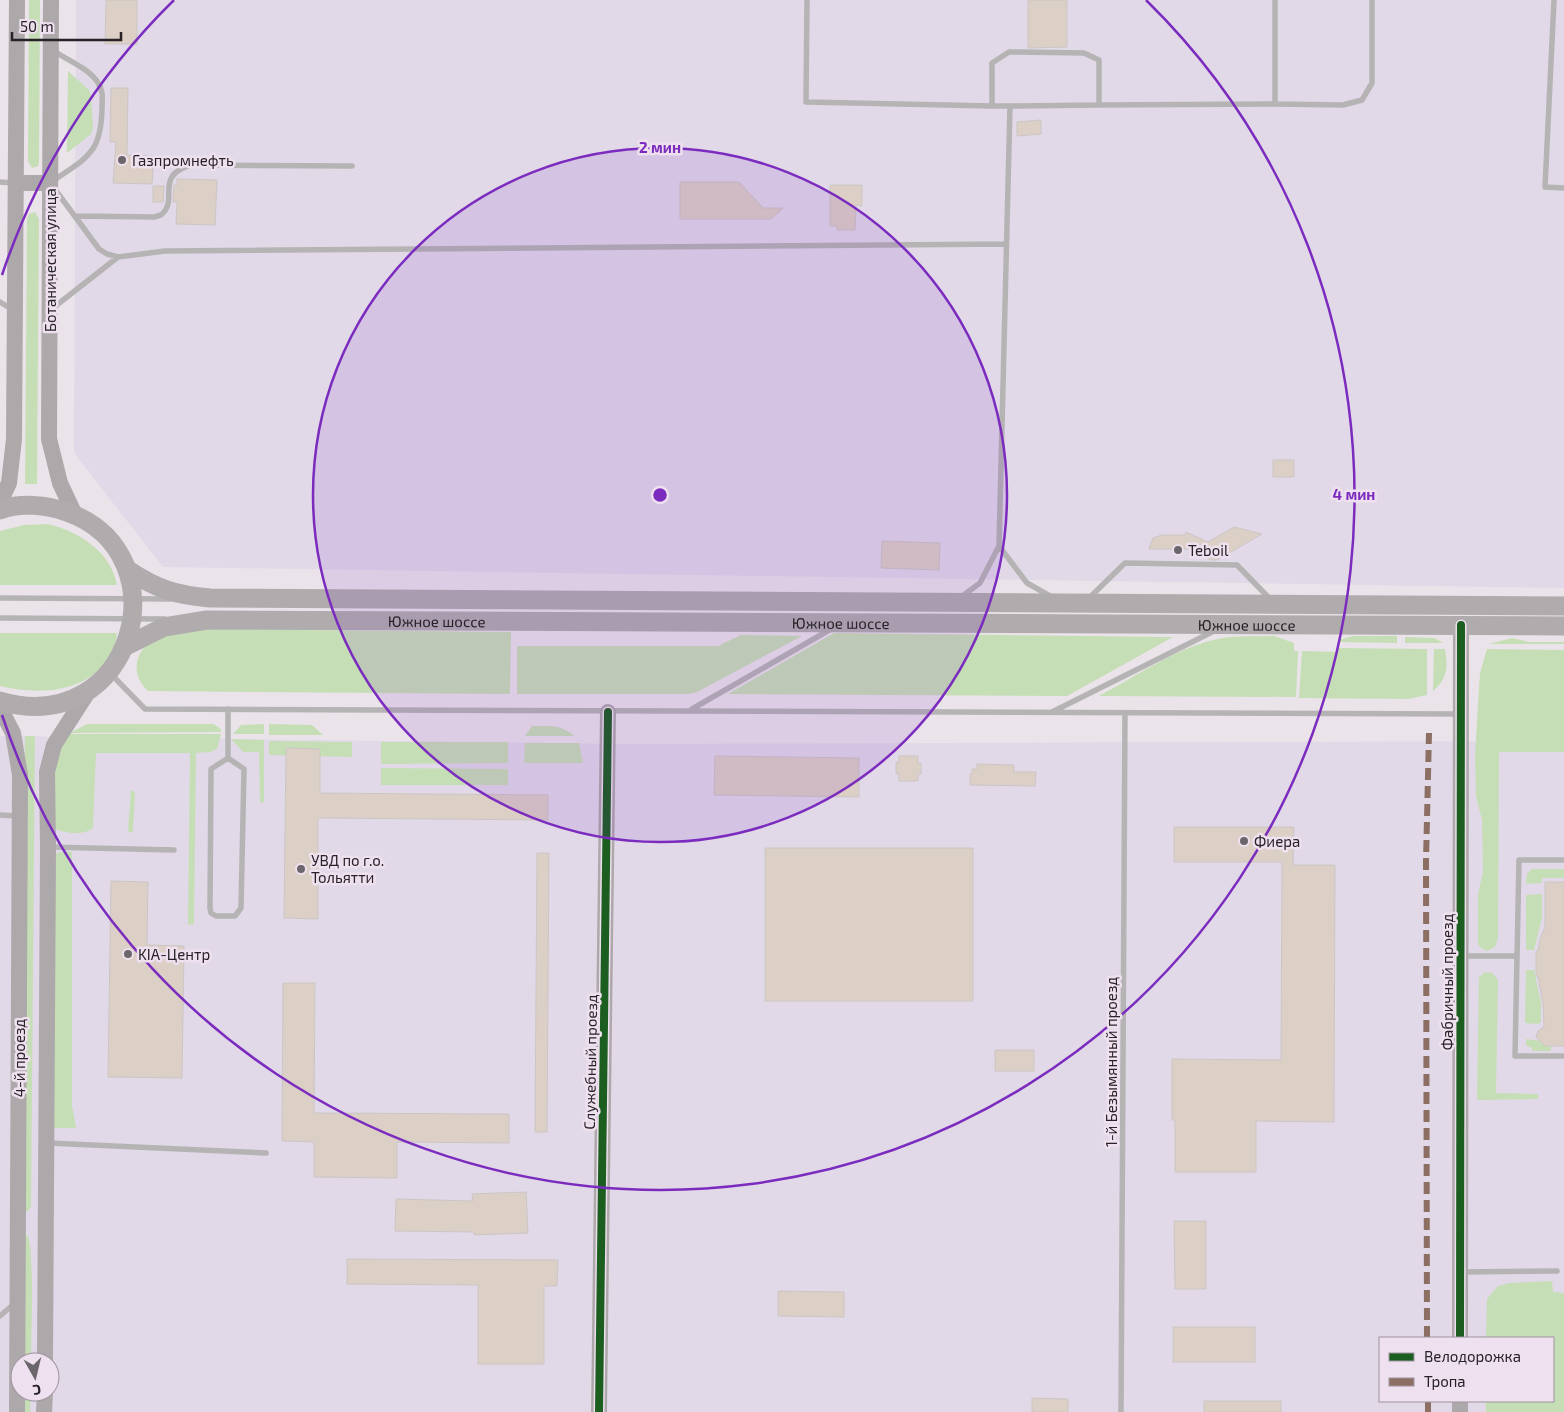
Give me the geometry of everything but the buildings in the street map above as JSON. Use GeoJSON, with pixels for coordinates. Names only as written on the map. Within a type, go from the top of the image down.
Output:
{"type":"FeatureCollection","features":[{"type":"Feature","properties":{"kind":"main road"},"geometry":{"type":"LineString","coordinates":[[0,502],[9,483],[14,439],[15,310],[8,183],[17,0]]}},
{"type":"Feature","properties":{"kind":"main road","name":"Ботаническая улица"},"geometry":{"type":"LineString","coordinates":[[52,0],[49,439],[60,483],[75,515]]}},
{"type":"Feature","properties":{"kind":"main road"},"geometry":{"type":"LineString","coordinates":[[8,183],[50,183]]}},
{"type":"Feature","properties":{"kind":"main road"},"geometry":{"type":"LineString","coordinates":[[0,510],[20,506],[36,506],[56,508],[75,515],[104,536],[128,570],[132,600],[131,619],[124,647],[109,673],[88,692],[50,705],[30,706],[0,701]]}},
{"type":"Feature","properties":{"kind":"main road","name":"Южное шоссе"},"geometry":{"type":"LineString","coordinates":[[128,570],[152,586],[166,591],[210,598],[1564,606]]}},
{"type":"Feature","properties":{"kind":"main road","name":"Южное шоссе"},"geometry":{"type":"LineString","coordinates":[[124,647],[164,627],[206,620],[1564,626]]}},
{"type":"Feature","properties":{"kind":"main road","name":"Фабричный проезд"},"geometry":{"type":"LineString","coordinates":[[1460,1337],[1461,956],[1459,714],[1461,626]]}},
{"type":"Feature","properties":{"kind":"main road","name":"4-й проезд"},"geometry":{"type":"LineString","coordinates":[[45,1352],[47,772],[54,745],[88,692]]}},
{"type":"Feature","properties":{"kind":"main road","name":"4-й проезд"},"geometry":{"type":"LineString","coordinates":[[0,708],[13,732],[17,754],[20,817],[17,1412]]}},
{"type":"Feature","properties":{"kind":"main road","name":"Служебный проезд"},"geometry":{"type":"LineString","coordinates":[[599,1412],[608,712]]}},
{"type":"Feature","properties":{"kind":"lane"},"geometry":{"type":"LineString","coordinates":[[807,0],[806,102],[992,106],[1343,105],[1362,100],[1372,83],[1372,0]]}},
{"type":"Feature","properties":{"kind":"lane"},"geometry":{"type":"LineString","coordinates":[[1275,0],[1276,104]]}},
{"type":"Feature","properties":{"kind":"lane"},"geometry":{"type":"LineString","coordinates":[[1554,0],[1545,187],[1564,188]]}},
{"type":"Feature","properties":{"kind":"lane"},"geometry":{"type":"LineString","coordinates":[[51,50],[98,82],[102,91],[102,131],[98,142],[85,158],[50,183],[99,249],[118,257],[165,251],[1006,244]]}},
{"type":"Feature","properties":{"kind":"lane"},"geometry":{"type":"LineString","coordinates":[[992,106],[992,63],[1009,52],[1084,52],[1099,60],[1099,105]]}},
{"type":"Feature","properties":{"kind":"lane"},"geometry":{"type":"LineString","coordinates":[[956,601],[980,583],[999,546],[1010,106]]}},
{"type":"Feature","properties":{"kind":"lane"},"geometry":{"type":"LineString","coordinates":[[74,216],[154,217],[161,215],[167,206],[169,179],[174,172],[191,165],[352,166]]}},
{"type":"Feature","properties":{"kind":"lane"},"geometry":{"type":"LineString","coordinates":[[50,311],[118,257]]}},
{"type":"Feature","properties":{"kind":"lane"},"geometry":{"type":"LineString","coordinates":[[0,302],[15,310]]}},
{"type":"Feature","properties":{"kind":"lane"},"geometry":{"type":"LineString","coordinates":[[999,546],[1027,583],[1060,602]]}},
{"type":"Feature","properties":{"kind":"lane"},"geometry":{"type":"LineString","coordinates":[[1084,603],[1125,563],[1237,565],[1275,604]]}},
{"type":"Feature","properties":{"kind":"lane"},"geometry":{"type":"LineString","coordinates":[[0,598],[132,600],[210,598]]}},
{"type":"Feature","properties":{"kind":"lane"},"geometry":{"type":"LineString","coordinates":[[0,618],[206,620]]}},
{"type":"Feature","properties":{"kind":"lane"},"geometry":{"type":"LineString","coordinates":[[690,710],[844,622]]}},
{"type":"Feature","properties":{"kind":"lane"},"geometry":{"type":"LineString","coordinates":[[1050,713],[1228,625]]}},
{"type":"Feature","properties":{"kind":"lane"},"geometry":{"type":"LineString","coordinates":[[109,673],[145,709],[1459,714]]}},
{"type":"Feature","properties":{"kind":"lane"},"geometry":{"type":"LineString","coordinates":[[228,709],[228,758]]}},
{"type":"Feature","properties":{"kind":"lane","name":"1-й Безымянный проезд"},"geometry":{"type":"LineString","coordinates":[[1122,1412],[1125,713]]}},
{"type":"Feature","properties":{"kind":"lane"},"geometry":{"type":"LineString","coordinates":[[228,758],[244,769],[241,908],[235,916],[216,916],[211,913],[210,908],[211,769],[228,758]]}},
{"type":"Feature","properties":{"kind":"lane"},"geometry":{"type":"LineString","coordinates":[[0,815],[20,817]]}},
{"type":"Feature","properties":{"kind":"lane"},"geometry":{"type":"LineString","coordinates":[[48,847],[174,850]]}},
{"type":"Feature","properties":{"kind":"lane"},"geometry":{"type":"LineString","coordinates":[[1564,860],[1519,860],[1515,1056],[1564,1056]]}},
{"type":"Feature","properties":{"kind":"lane"},"geometry":{"type":"LineString","coordinates":[[1461,956],[1516,956]]}},
{"type":"Feature","properties":{"kind":"lane"},"geometry":{"type":"LineString","coordinates":[[46,1143],[266,1154]]}},
{"type":"Feature","properties":{"kind":"lane"},"geometry":{"type":"LineString","coordinates":[[1460,1272],[1557,1271]]}},
{"type":"Feature","properties":{"kind":"lane"},"geometry":{"type":"LineString","coordinates":[[0,1316],[17,1302]]}},
{"type":"Feature","properties":{"kind":"shaded area"},"geometry":{"type":"Polygon","coordinates":[[[76,0],[1564,0],[1564,588],[163,567],[74,453],[76,0]]]}},
{"type":"Feature","properties":{"kind":"shaded area"},"geometry":{"type":"Polygon","coordinates":[[[0,736],[619,744],[1564,741],[1564,1412],[0,1412],[0,736]]]}},
{"type":"Feature","properties":{"kind":"green space"},"geometry":{"type":"Polygon","coordinates":[[[29,0],[40,0],[39,161],[38,166],[32,168],[28,161],[29,0]]]}},
{"type":"Feature","properties":{"kind":"green space"},"geometry":{"type":"Polygon","coordinates":[[[68,71],[89,90],[93,128],[91,134],[67,153],[68,71]]]}},
{"type":"Feature","properties":{"kind":"green space"},"geometry":{"type":"Polygon","coordinates":[[[35,212],[39,219],[37,484],[25,484],[27,219],[29,214],[35,212]]]}},
{"type":"Feature","properties":{"kind":"green space"},"geometry":{"type":"Polygon","coordinates":[[[48,524],[71,532],[92,545],[108,563],[114,573],[117,585],[0,585],[0,531],[24,525],[48,524]]]}},
{"type":"Feature","properties":{"kind":"green space"},"geometry":{"type":"Polygon","coordinates":[[[188,629],[511,632],[510,694],[148,691],[137,673],[140,653],[144,647],[154,640],[188,629]]]}},
{"type":"Feature","properties":{"kind":"green space"},"geometry":{"type":"Polygon","coordinates":[[[0,633],[117,633],[111,655],[101,668],[89,678],[61,689],[30,690],[0,686],[0,633]]]}},
{"type":"Feature","properties":{"kind":"green space"},"geometry":{"type":"Polygon","coordinates":[[[834,633],[1173,637],[1067,696],[728,694],[834,633]]]}},
{"type":"Feature","properties":{"kind":"green space"},"geometry":{"type":"Polygon","coordinates":[[[741,635],[802,636],[697,692],[689,694],[517,694],[517,646],[718,646],[741,635]]]}},
{"type":"Feature","properties":{"kind":"green space"},"geometry":{"type":"Polygon","coordinates":[[[1274,636],[1294,643],[1294,651],[1298,651],[1296,697],[1099,696],[1169,657],[1198,644],[1228,637],[1274,636]]]}},
{"type":"Feature","properties":{"kind":"green space"},"geometry":{"type":"Polygon","coordinates":[[[1353,636],[1397,636],[1397,643],[1338,642],[1338,640],[1353,636]]]}},
{"type":"Feature","properties":{"kind":"green space"},"geometry":{"type":"Polygon","coordinates":[[[1405,637],[1435,638],[1443,643],[1405,643],[1405,637]]]}},
{"type":"Feature","properties":{"kind":"green space"},"geometry":{"type":"Polygon","coordinates":[[[1512,638],[1529,642],[1564,642],[1564,644],[1489,644],[1512,638]]]}},
{"type":"Feature","properties":{"kind":"green space"},"geometry":{"type":"Polygon","coordinates":[[[1338,648],[1427,649],[1427,695],[1408,699],[1299,698],[1302,651],[1338,652],[1338,648]]]}},
{"type":"Feature","properties":{"kind":"green space"},"geometry":{"type":"Polygon","coordinates":[[[1434,649],[1445,649],[1446,672],[1442,681],[1433,691],[1434,649]]]}},
{"type":"Feature","properties":{"kind":"green space"},"geometry":{"type":"Polygon","coordinates":[[[1487,649],[1564,650],[1564,752],[1499,752],[1498,938],[1495,947],[1487,951],[1478,944],[1478,894],[1483,872],[1482,820],[1476,796],[1475,754],[1480,673],[1487,649]]]}},
{"type":"Feature","properties":{"kind":"green space"},"geometry":{"type":"Polygon","coordinates":[[[87,724],[213,724],[220,728],[221,732],[70,733],[87,724]]]}},
{"type":"Feature","properties":{"kind":"green space"},"geometry":{"type":"Polygon","coordinates":[[[264,724],[264,734],[233,734],[241,725],[264,724]]]}},
{"type":"Feature","properties":{"kind":"green space"},"geometry":{"type":"Polygon","coordinates":[[[269,724],[312,725],[323,735],[269,735],[269,724]]]}},
{"type":"Feature","properties":{"kind":"green space"},"geometry":{"type":"Polygon","coordinates":[[[532,726],[549,726],[564,729],[574,736],[525,736],[532,726]]]}},
{"type":"Feature","properties":{"kind":"green space"},"geometry":{"type":"Polygon","coordinates":[[[68,734],[221,734],[217,749],[210,752],[196,753],[194,924],[188,925],[190,753],[96,753],[93,828],[89,831],[72,833],[61,831],[52,826],[52,763],[68,734]]]}},
{"type":"Feature","properties":{"kind":"green space"},"geometry":{"type":"Polygon","coordinates":[[[25,736],[35,736],[31,1207],[25,1214],[20,1207],[25,736]]]}},
{"type":"Feature","properties":{"kind":"green space"},"geometry":{"type":"Polygon","coordinates":[[[231,739],[264,740],[264,802],[260,803],[259,752],[243,752],[231,739]]]}},
{"type":"Feature","properties":{"kind":"green space"},"geometry":{"type":"Polygon","coordinates":[[[269,741],[352,742],[352,757],[269,755],[269,741]]]}},
{"type":"Feature","properties":{"kind":"green space"},"geometry":{"type":"Polygon","coordinates":[[[381,742],[508,742],[508,763],[381,764],[381,742]]]}},
{"type":"Feature","properties":{"kind":"green space"},"geometry":{"type":"Polygon","coordinates":[[[525,743],[579,743],[583,763],[524,763],[525,743]]]}},
{"type":"Feature","properties":{"kind":"green space"},"geometry":{"type":"Polygon","coordinates":[[[381,768],[508,769],[508,785],[381,785],[381,768]]]}},
{"type":"Feature","properties":{"kind":"green space"},"geometry":{"type":"Polygon","coordinates":[[[131,790],[135,792],[133,831],[130,833],[128,831],[131,790]]]}},
{"type":"Feature","properties":{"kind":"green space"},"geometry":{"type":"Polygon","coordinates":[[[65,851],[72,852],[72,1106],[76,1128],[53,1128],[54,854],[65,851]]]}},
{"type":"Feature","properties":{"kind":"green space"},"geometry":{"type":"Polygon","coordinates":[[[1532,869],[1564,869],[1564,878],[1542,878],[1542,883],[1526,884],[1527,874],[1532,869]]]}},
{"type":"Feature","properties":{"kind":"green space"},"geometry":{"type":"Polygon","coordinates":[[[1542,894],[1542,918],[1534,950],[1526,950],[1526,895],[1542,894]]]}},
{"type":"Feature","properties":{"kind":"green space"},"geometry":{"type":"Polygon","coordinates":[[[1526,970],[1534,970],[1541,1003],[1541,1022],[1538,1024],[1525,1023],[1526,970]]]}},
{"type":"Feature","properties":{"kind":"green space"},"geometry":{"type":"Polygon","coordinates":[[[1485,972],[1492,973],[1498,980],[1496,1093],[1538,1094],[1538,1099],[1477,1100],[1479,977],[1485,972]]]}},
{"type":"Feature","properties":{"kind":"green space"},"geometry":{"type":"Polygon","coordinates":[[[1526,1039],[1551,1042],[1551,1051],[1532,1051],[1532,1048],[1526,1045],[1526,1039]]]}},
{"type":"Feature","properties":{"kind":"green space"},"geometry":{"type":"Polygon","coordinates":[[[27,1235],[31,1256],[31,1352],[19,1352],[20,1240],[22,1236],[27,1235]]]}},
{"type":"Feature","properties":{"kind":"green space"},"geometry":{"type":"Polygon","coordinates":[[[1552,1281],[1553,1292],[1564,1293],[1564,1412],[1486,1412],[1486,1402],[1554,1402],[1554,1337],[1486,1337],[1487,1299],[1498,1286],[1509,1283],[1552,1281]]]}},
{"type":"Feature","properties":{"kind":"green space"},"geometry":{"type":"Polygon","coordinates":[[[19,1402],[30,1402],[30,1412],[19,1412],[19,1402]]]}},
{"type":"Feature","properties":{"kind":"marked path"},"geometry":{"type":"LineString","coordinates":[[1427,1337],[1426,861],[1429,733]]}},
{"type":"Feature","properties":{"kind":"marked path"},"geometry":{"type":"LineString","coordinates":[[1428,1402],[1428,1412]]}},
{"type":"Feature","properties":{"kind":"cycle path"},"geometry":{"type":"LineString","coordinates":[[1460,1337],[1461,625]]}},
{"type":"Feature","properties":{"kind":"cycle path"},"geometry":{"type":"LineString","coordinates":[[599,1412],[608,712]]}},
{"type":"Feature","properties":{"kind":"place","name":"Газпромнефть"},"geometry":{"type":"Point","coordinates":[122,160]}},
{"type":"Feature","properties":{"kind":"place","name":"Teboil"},"geometry":{"type":"Point","coordinates":[1178,550]}},
{"type":"Feature","properties":{"kind":"place","name":"Фиера"},"geometry":{"type":"Point","coordinates":[1244,841]}},
{"type":"Feature","properties":{"kind":"place","name":"УВД по г.о. Тольятти"},"geometry":{"type":"Point","coordinates":[301,869]}},
{"type":"Feature","properties":{"kind":"place","name":"KIA-Центр"},"geometry":{"type":"Point","coordinates":[128,954]}}]}
